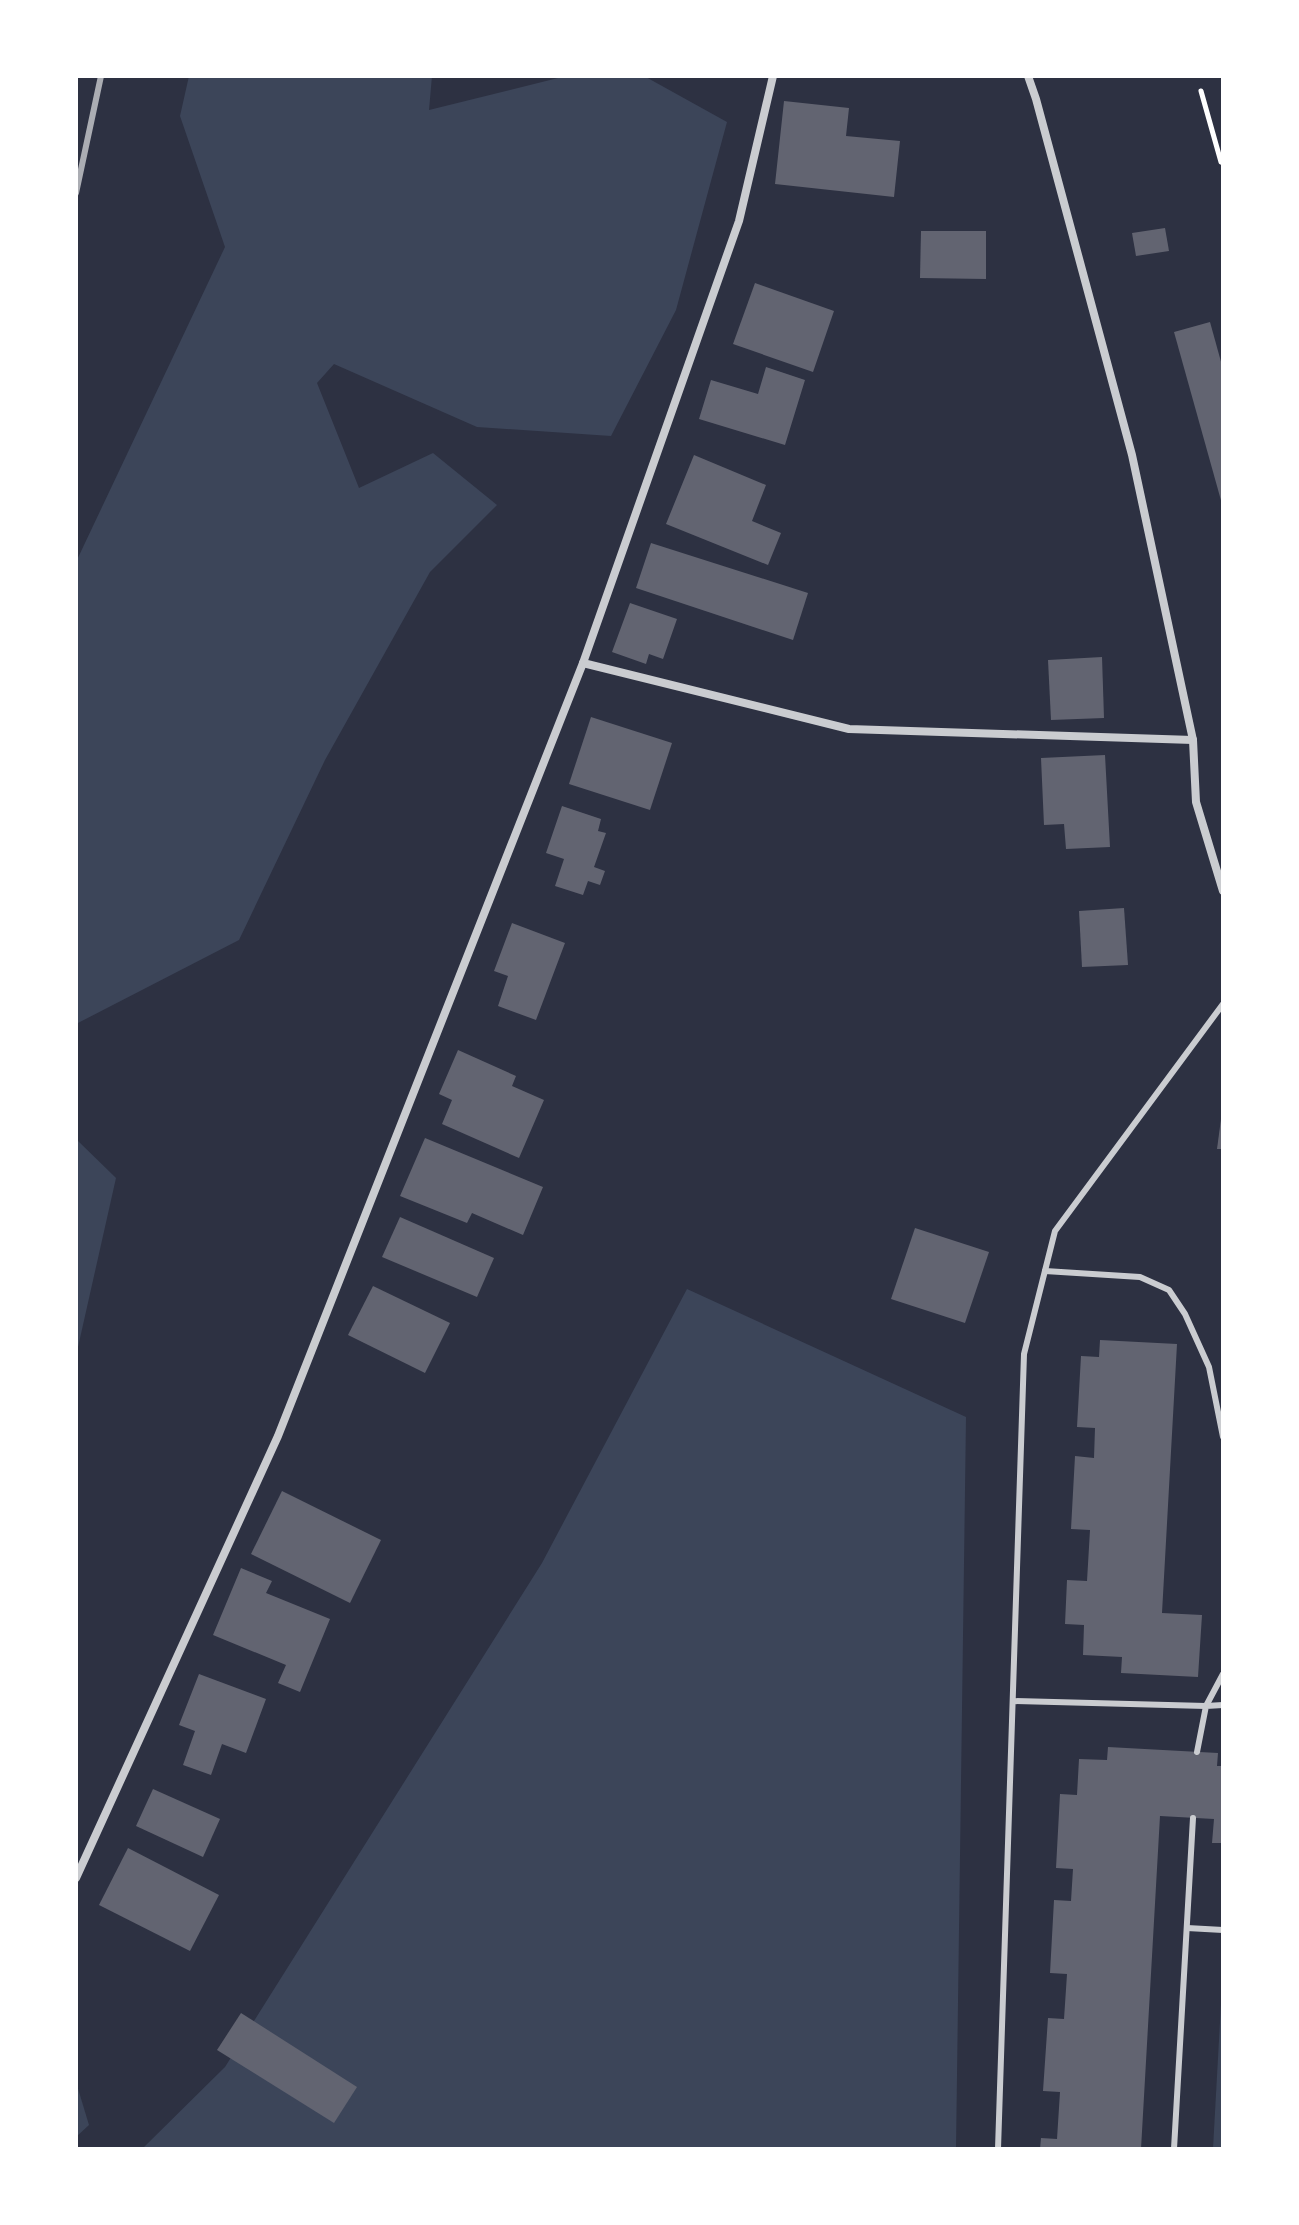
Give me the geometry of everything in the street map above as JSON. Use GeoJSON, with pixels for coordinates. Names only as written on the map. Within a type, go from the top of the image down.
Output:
{"type":"FeatureCollection","features":[{"type":"Feature","properties":{"kind":"street"},"geometry":{"type":"LineString","coordinates":[[76,1878],[278,1436],[583,663],[739,221],[773,76]]}},
{"type":"Feature","properties":{"kind":"street"},"geometry":{"type":"LineString","coordinates":[[1028,76],[1132,455],[1193,740],[1196,802],[1223,891]]}},
{"type":"Feature","properties":{"kind":"street"},"geometry":{"type":"LineString","coordinates":[[583,663],[849,729],[1193,740]]}},
{"type":"Feature","properties":{"kind":"lane"},"geometry":{"type":"LineString","coordinates":[[998,2149],[1024,1354],[1055,1231],[1223,1004]]}},
{"type":"Feature","properties":{"kind":"lane"},"geometry":{"type":"LineString","coordinates":[[1045,1271],[1140,1277],[1169,1290],[1185,1314],[1209,1367],[1223,1437]]}},
{"type":"Feature","properties":{"kind":"lane"},"geometry":{"type":"LineString","coordinates":[[1197,1752],[1206,1706],[1223,1674]]}},
{"type":"Feature","properties":{"kind":"lane"},"geometry":{"type":"LineString","coordinates":[[1013,1701],[1223,1705]]}},
{"type":"Feature","properties":{"kind":"lane"},"geometry":{"type":"LineString","coordinates":[[1174,2149],[1193,1818]]}},
{"type":"Feature","properties":{"kind":"lane"},"geometry":{"type":"LineString","coordinates":[[1187,1928],[1223,1930]]}},
{"type":"Feature","properties":{"kind":"path"},"geometry":{"type":"LineString","coordinates":[[1201,91],[1222,165]]}},
{"type":"Feature","properties":{"kind":"shaded area"},"geometry":{"type":"Polygon","coordinates":[[[189,76],[432,76],[429,110],[566,76],[644,76],[727,122],[676,310],[611,436],[477,427],[334,364],[317,383],[359,488],[433,453],[497,505],[430,572],[325,760],[239,940],[76,1024],[76,562],[225,247],[180,116],[189,76]]]}},
{"type":"Feature","properties":{"kind":"shaded area"},"geometry":{"type":"Polygon","coordinates":[[[76,1139],[116,1178],[76,1356],[76,1139]]]}},
{"type":"Feature","properties":{"kind":"shaded area"},"geometry":{"type":"Polygon","coordinates":[[[687,1289],[966,1417],[956,2149],[142,2149],[225,2067],[542,1563],[687,1289]]]}},
{"type":"Feature","properties":{"kind":"shaded area"},"geometry":{"type":"Polygon","coordinates":[[[1223,1967],[1223,2149],[1213,2149],[1223,1967]]]}},
{"type":"Feature","properties":{"kind":"shaded area"},"geometry":{"type":"Polygon","coordinates":[[[76,2082],[89,2125],[76,2137],[76,2082]]]}},
{"type":"Feature","properties":{"kind":"building"},"geometry":{"type":"Polygon","coordinates":[[[784,101],[849,108],[846,136],[900,141],[894,197],[775,184],[784,101]]]}},
{"type":"Feature","properties":{"kind":"building"},"geometry":{"type":"Polygon","coordinates":[[[1165,228],[1169,251],[1136,256],[1132,233],[1165,228]]]}},
{"type":"Feature","properties":{"kind":"building"},"geometry":{"type":"Polygon","coordinates":[[[921,231],[986,231],[986,279],[920,278],[921,231]]]}},
{"type":"Feature","properties":{"kind":"building"},"geometry":{"type":"Polygon","coordinates":[[[755,283],[834,311],[813,372],[733,344],[755,283]]]}},
{"type":"Feature","properties":{"kind":"building"},"geometry":{"type":"Polygon","coordinates":[[[1210,322],[1223,369],[1222,504],[1174,332],[1210,322]]]}},
{"type":"Feature","properties":{"kind":"building"},"geometry":{"type":"Polygon","coordinates":[[[766,367],[805,380],[785,445],[699,419],[711,380],[758,394],[766,367]]]}},
{"type":"Feature","properties":{"kind":"building"},"geometry":{"type":"Polygon","coordinates":[[[694,455],[766,485],[752,521],[781,533],[768,565],[666,524],[694,455]]]}},
{"type":"Feature","properties":{"kind":"building"},"geometry":{"type":"Polygon","coordinates":[[[651,543],[808,593],[793,640],[636,588],[651,543]]]}},
{"type":"Feature","properties":{"kind":"building"},"geometry":{"type":"Polygon","coordinates":[[[630,603],[677,619],[663,659],[649,654],[646,664],[612,652],[630,603]]]}},
{"type":"Feature","properties":{"kind":"building"},"geometry":{"type":"Polygon","coordinates":[[[1102,657],[1104,718],[1051,720],[1048,660],[1102,657]]]}},
{"type":"Feature","properties":{"kind":"building"},"geometry":{"type":"Polygon","coordinates":[[[591,717],[672,743],[650,810],[569,784],[591,717]]]}},
{"type":"Feature","properties":{"kind":"building"},"geometry":{"type":"Polygon","coordinates":[[[1105,755],[1110,847],[1066,849],[1064,824],[1044,825],[1041,758],[1105,755]]]}},
{"type":"Feature","properties":{"kind":"building"},"geometry":{"type":"Polygon","coordinates":[[[562,806],[601,819],[598,831],[606,833],[594,867],[605,871],[600,885],[588,881],[583,895],[555,886],[564,859],[546,853],[562,806]]]}},
{"type":"Feature","properties":{"kind":"building"},"geometry":{"type":"Polygon","coordinates":[[[1124,908],[1128,965],[1082,967],[1079,911],[1124,908]]]}},
{"type":"Feature","properties":{"kind":"building"},"geometry":{"type":"Polygon","coordinates":[[[512,923],[565,943],[536,1020],[498,1006],[508,976],[494,971],[512,923]]]}},
{"type":"Feature","properties":{"kind":"building"},"geometry":{"type":"Polygon","coordinates":[[[458,1050],[516,1076],[512,1086],[544,1100],[519,1158],[442,1124],[452,1100],[439,1094],[458,1050]]]}},
{"type":"Feature","properties":{"kind":"building"},"geometry":{"type":"Polygon","coordinates":[[[1221,1119],[1223,1149],[1217,1149],[1221,1119]]]}},
{"type":"Feature","properties":{"kind":"building"},"geometry":{"type":"Polygon","coordinates":[[[425,1138],[543,1187],[523,1235],[472,1213],[467,1223],[400,1196],[425,1138]]]}},
{"type":"Feature","properties":{"kind":"building"},"geometry":{"type":"Polygon","coordinates":[[[400,1217],[494,1258],[477,1297],[382,1257],[400,1217]]]}},
{"type":"Feature","properties":{"kind":"building"},"geometry":{"type":"Polygon","coordinates":[[[915,1228],[989,1252],[965,1323],[891,1299],[915,1228]]]}},
{"type":"Feature","properties":{"kind":"building"},"geometry":{"type":"Polygon","coordinates":[[[373,1286],[450,1323],[425,1373],[348,1335],[373,1286]]]}},
{"type":"Feature","properties":{"kind":"building"},"geometry":{"type":"Polygon","coordinates":[[[1100,1340],[1177,1344],[1162,1613],[1202,1615],[1198,1677],[1121,1673],[1122,1657],[1083,1655],[1084,1625],[1065,1624],[1067,1580],[1087,1581],[1090,1530],[1071,1529],[1075,1456],[1094,1458],[1095,1428],[1077,1427],[1081,1356],[1099,1357],[1100,1340]]]}},
{"type":"Feature","properties":{"kind":"building"},"geometry":{"type":"Polygon","coordinates":[[[282,1491],[381,1540],[350,1603],[251,1554],[282,1491]]]}},
{"type":"Feature","properties":{"kind":"building"},"geometry":{"type":"Polygon","coordinates":[[[241,1568],[272,1581],[266,1593],[330,1619],[300,1692],[278,1683],[286,1665],[213,1635],[241,1568]]]}},
{"type":"Feature","properties":{"kind":"building"},"geometry":{"type":"Polygon","coordinates":[[[199,1674],[266,1699],[246,1753],[222,1744],[211,1775],[183,1765],[195,1731],[179,1725],[199,1674]]]}},
{"type":"Feature","properties":{"kind":"building"},"geometry":{"type":"Polygon","coordinates":[[[1108,1747],[1218,1753],[1217,1766],[1223,1766],[1223,1843],[1212,1843],[1214,1819],[1160,1816],[1141,2149],[1040,2149],[1041,2138],[1057,2139],[1060,2092],[1043,2091],[1048,2018],[1064,2019],[1067,1974],[1050,1973],[1054,1900],[1071,1901],[1073,1869],[1056,1868],[1060,1794],[1077,1795],[1079,1759],[1107,1760],[1108,1747]]]}},
{"type":"Feature","properties":{"kind":"building"},"geometry":{"type":"Polygon","coordinates":[[[153,1789],[220,1819],[203,1857],[136,1826],[153,1789]]]}},
{"type":"Feature","properties":{"kind":"building"},"geometry":{"type":"Polygon","coordinates":[[[128,1848],[219,1895],[190,1951],[99,1905],[128,1848]]]}},
{"type":"Feature","properties":{"kind":"building"},"geometry":{"type":"Polygon","coordinates":[[[241,2013],[357,2087],[334,2123],[217,2050],[241,2013]]]}},
{"type":"Feature","properties":{"kind":"railway"},"geometry":{"type":"LineString","coordinates":[[76,193],[101,76]]}}]}
